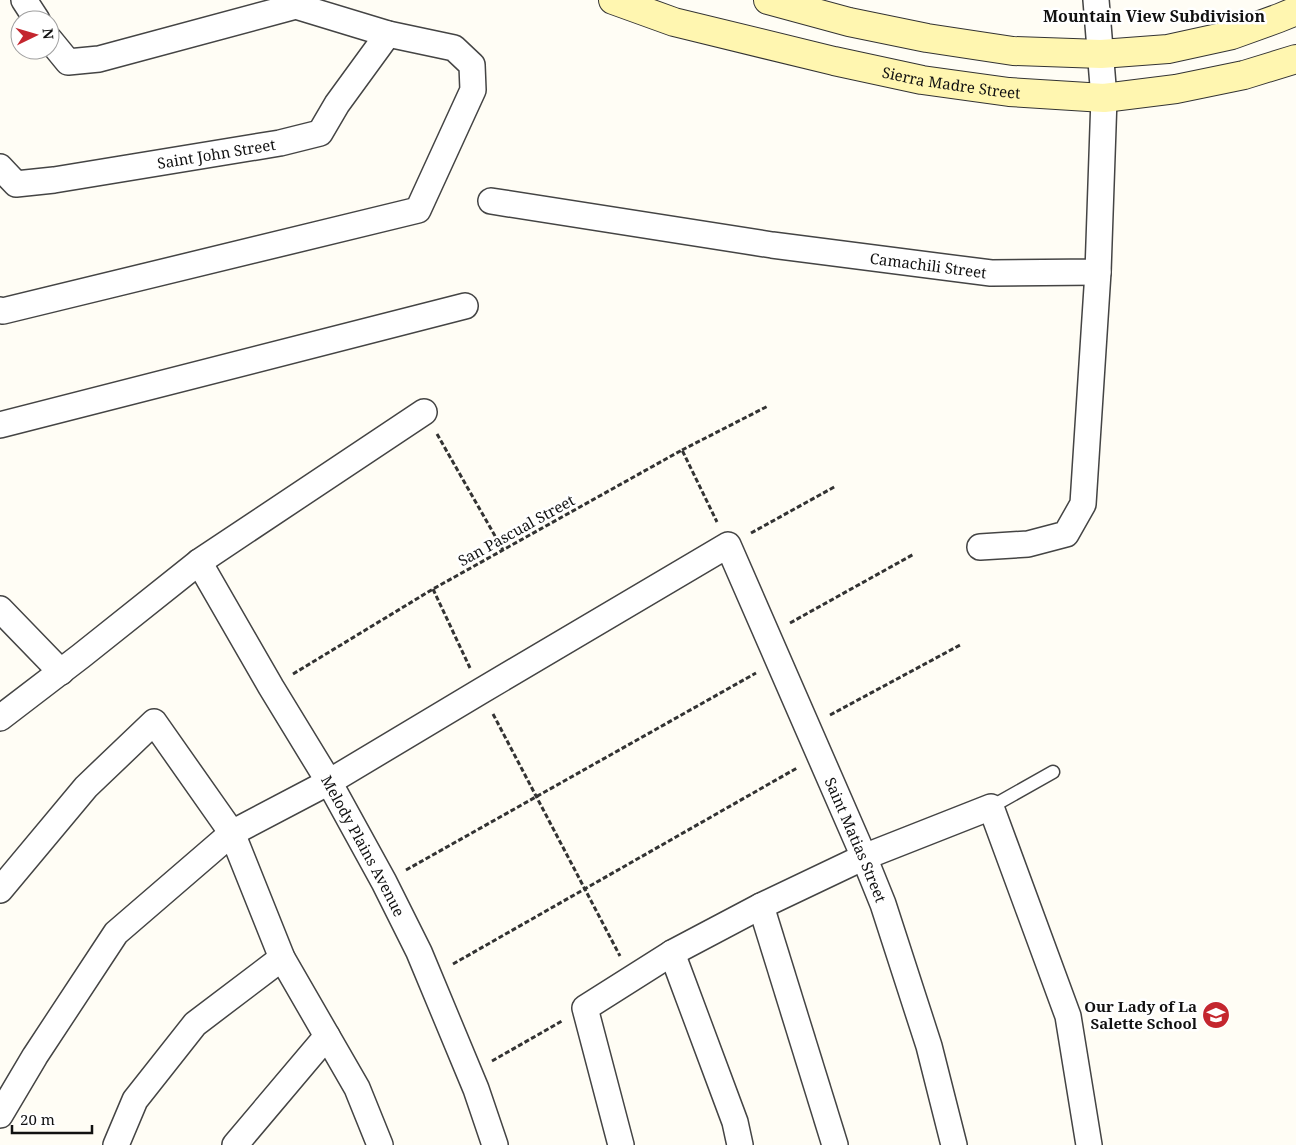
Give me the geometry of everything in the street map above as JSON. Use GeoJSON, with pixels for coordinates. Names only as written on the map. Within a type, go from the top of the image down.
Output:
{"type":"FeatureCollection","features":[{"type":"Feature","properties":{"kind":"main road","name":"Sierra Madre Street"},"geometry":{"type":"LineString","coordinates":[[613,0],[674,22],[834,61],[922,80],[1010,92],[1104,98],[1176,89],[1235,77],[1296,59]]}},
{"type":"Feature","properties":{"kind":"main road"},"geometry":{"type":"LineString","coordinates":[[768,0],[849,22],[927,38],[1013,51],[1101,54],[1168,49],[1232,35],[1296,11]]}},
{"type":"Feature","properties":{"kind":"street"},"geometry":{"type":"LineString","coordinates":[[980,547],[1028,544],[1066,534],[1083,504],[1098,272],[1104,98],[1096,0]]}},
{"type":"Feature","properties":{"kind":"street"},"geometry":{"type":"LineString","coordinates":[[0,310],[13,309],[418,210],[473,90],[472,65],[454,48],[388,34],[296,6],[99,59],[68,62],[60,52]]}},
{"type":"Feature","properties":{"kind":"street","name":"Saint John Street"},"geometry":{"type":"LineString","coordinates":[[0,167],[16,184],[54,180],[280,143],[320,133],[337,104],[388,34]]}},
{"type":"Feature","properties":{"kind":"street","name":"Camachili Street"},"geometry":{"type":"LineString","coordinates":[[491,201],[772,245],[991,273],[1098,272]]}},
{"type":"Feature","properties":{"kind":"street"},"geometry":{"type":"LineString","coordinates":[[0,424],[464,306]]}},
{"type":"Feature","properties":{"kind":"street"},"geometry":{"type":"LineString","coordinates":[[0,718],[199,562],[424,412]]}},
{"type":"Feature","properties":{"kind":"street"},"geometry":{"type":"LineString","coordinates":[[0,1115],[34,1056],[116,933],[232,833],[329,782],[728,545]]}},
{"type":"Feature","properties":{"kind":"street","name":"Saint Matias Street"},"geometry":{"type":"LineString","coordinates":[[728,545],[883,904],[929,1046],[954,1145]]}},
{"type":"Feature","properties":{"kind":"street","name":"Melody Plains Avenue"},"geometry":{"type":"LineString","coordinates":[[199,562],[271,687],[329,782],[384,882],[419,952],[470,1074],[495,1145]]}},
{"type":"Feature","properties":{"kind":"street"},"geometry":{"type":"LineString","coordinates":[[0,609],[61,672]]}},
{"type":"Feature","properties":{"kind":"street"},"geometry":{"type":"LineString","coordinates":[[0,890],[86,787],[154,722],[232,833],[282,958],[357,1088],[379,1144]]}},
{"type":"Feature","properties":{"kind":"street"},"geometry":{"type":"LineString","coordinates":[[621,1145],[585,1008],[672,953],[761,906],[864,857],[991,807],[1068,1016],[1089,1145]]}},
{"type":"Feature","properties":{"kind":"street"},"geometry":{"type":"LineString","coordinates":[[761,906],[835,1145]]}},
{"type":"Feature","properties":{"kind":"street"},"geometry":{"type":"LineString","coordinates":[[672,953],[735,1122],[740,1145]]}},
{"type":"Feature","properties":{"kind":"street"},"geometry":{"type":"LineString","coordinates":[[116,1145],[135,1100],[195,1024],[282,958]]}},
{"type":"Feature","properties":{"kind":"street"},"geometry":{"type":"LineString","coordinates":[[234,1145],[327,1036]]}},
{"type":"Feature","properties":{"kind":"lane"},"geometry":{"type":"LineString","coordinates":[[991,807],[1053,772]]}},
{"type":"Feature","properties":{"kind":"path","name":"San Pascual Street"},"geometry":{"type":"LineString","coordinates":[[271,687],[433,589],[682,450],[768,406]]}},
{"type":"Feature","properties":{"kind":"path"},"geometry":{"type":"LineString","coordinates":[[424,412],[503,550]]}},
{"type":"Feature","properties":{"kind":"path"},"geometry":{"type":"LineString","coordinates":[[682,450],[728,545],[836,486]]}},
{"type":"Feature","properties":{"kind":"path"},"geometry":{"type":"LineString","coordinates":[[767,636],[914,554]]}},
{"type":"Feature","properties":{"kind":"path"},"geometry":{"type":"LineString","coordinates":[[433,589],[481,691],[632,979]]}},
{"type":"Feature","properties":{"kind":"path"},"geometry":{"type":"LineString","coordinates":[[807,727],[962,644]]}},
{"type":"Feature","properties":{"kind":"path"},"geometry":{"type":"LineString","coordinates":[[384,882],[778,661]]}},
{"type":"Feature","properties":{"kind":"path"},"geometry":{"type":"LineString","coordinates":[[429,977],[820,755]]}},
{"type":"Feature","properties":{"kind":"path"},"geometry":{"type":"LineString","coordinates":[[470,1074],[585,1008]]}},
{"type":"Feature","properties":{"kind":"place","name":"Our Lady of La Salette School"},"geometry":{"type":"Point","coordinates":[1216,1015]}},
{"type":"Feature","properties":{"kind":"district","name":"Mountain View Subdivision"},"geometry":{"type":"Point","coordinates":[1154,16]}}]}
